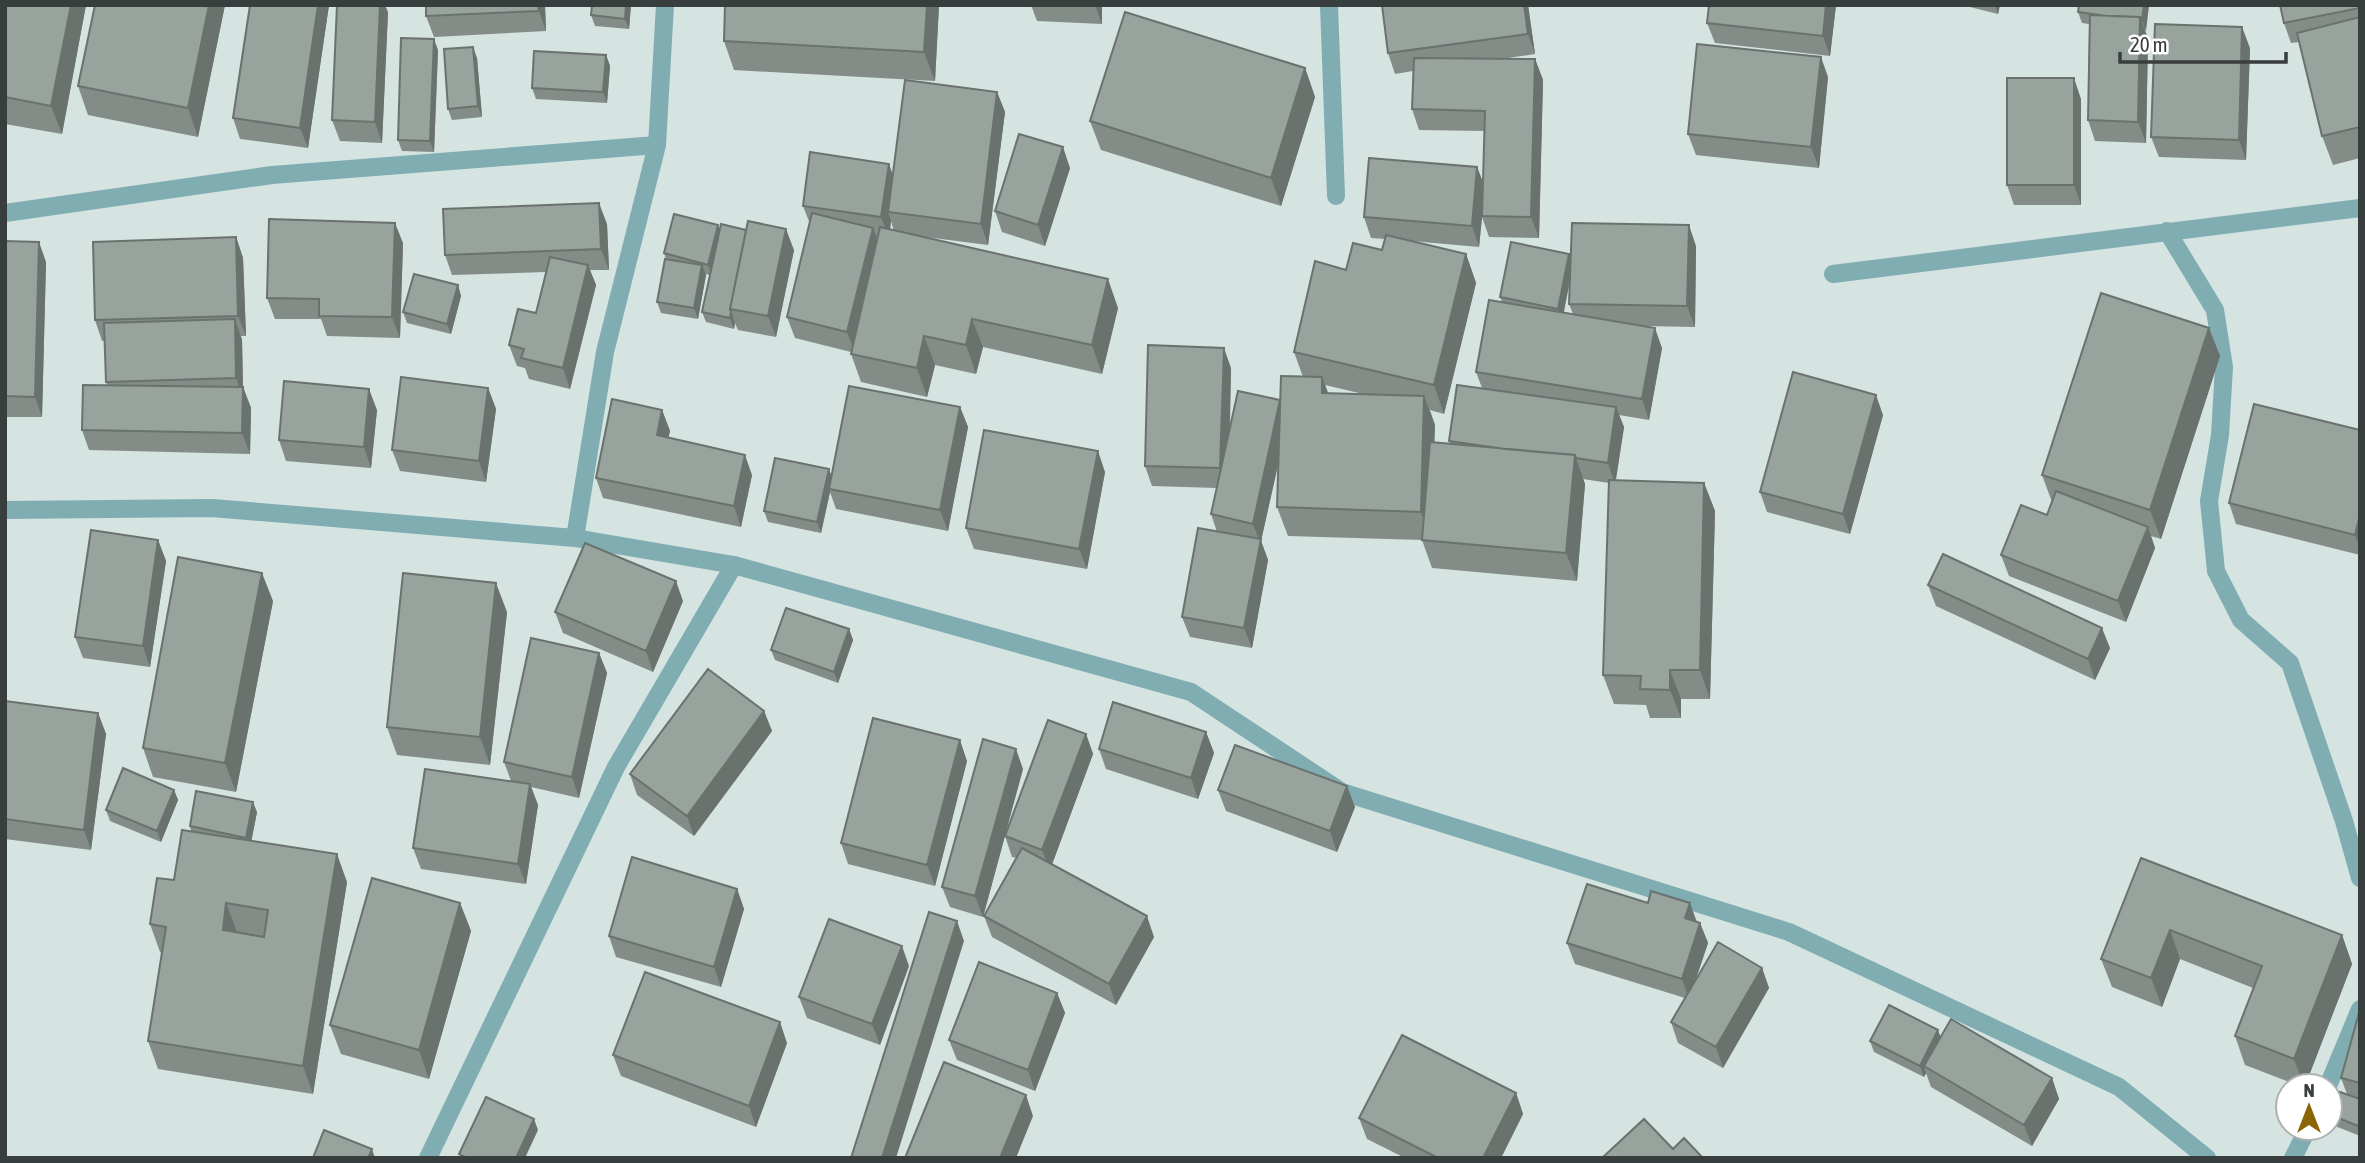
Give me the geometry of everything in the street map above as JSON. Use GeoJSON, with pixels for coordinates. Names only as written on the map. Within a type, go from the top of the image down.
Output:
{"type":"FeatureCollection","features":[{"type":"Feature","properties":{"kind":"street"},"geometry":{"type":"LineString","coordinates":[[575,538],[605,352],[657,145],[665,5]]}},
{"type":"Feature","properties":{"kind":"street"},"geometry":{"type":"LineString","coordinates":[[1329,5],[1336,196]]}},
{"type":"Feature","properties":{"kind":"street"},"geometry":{"type":"LineString","coordinates":[[5,213],[272,175],[657,145]]}},
{"type":"Feature","properties":{"kind":"street"},"geometry":{"type":"LineString","coordinates":[[1833,274],[2360,208]]}},
{"type":"Feature","properties":{"kind":"street"},"geometry":{"type":"LineString","coordinates":[[2167,231],[2215,310],[2224,367],[2220,435],[2208,501],[2216,571],[2241,620],[2290,663],[2344,821],[2360,878]]}},
{"type":"Feature","properties":{"kind":"street"},"geometry":{"type":"LineString","coordinates":[[5,510],[212,508],[575,538],[734,565],[1191,692],[1342,792],[1788,932],[2119,1087],[2207,1158]]}},
{"type":"Feature","properties":{"kind":"street"},"geometry":{"type":"LineString","coordinates":[[428,1158],[616,767],[734,565]]}},
{"type":"Feature","properties":{"kind":"street"},"geometry":{"type":"LineString","coordinates":[[2334,1072],[2360,1009]]}},
{"type":"Feature","properties":{"kind":"street"},"geometry":{"type":"LineString","coordinates":[[2293,1158],[2301,1142]]}},
{"type":"Feature","properties":{"kind":"building"},"geometry":{"type":"Polygon","coordinates":[[[5,5],[71,5],[51,106],[5,97],[5,5]]]}},
{"type":"Feature","properties":{"kind":"building"},"geometry":{"type":"Polygon","coordinates":[[[95,5],[209,5],[188,108],[78,86],[95,5]]]}},
{"type":"Feature","properties":{"kind":"building"},"geometry":{"type":"Polygon","coordinates":[[[250,5],[318,5],[300,128],[233,118],[250,5]]]}},
{"type":"Feature","properties":{"kind":"building"},"geometry":{"type":"Polygon","coordinates":[[[337,5],[380,5],[375,122],[332,120],[337,5]]]}},
{"type":"Feature","properties":{"kind":"building"},"geometry":{"type":"Polygon","coordinates":[[[426,5],[538,5],[539,11],[426,16],[426,5]]]}},
{"type":"Feature","properties":{"kind":"building"},"geometry":{"type":"Polygon","coordinates":[[[592,5],[626,5],[625,19],[591,15],[592,5]]]}},
{"type":"Feature","properties":{"kind":"building"},"geometry":{"type":"Polygon","coordinates":[[[725,5],[927,5],[924,52],[724,41],[725,5]]]}},
{"type":"Feature","properties":{"kind":"building"},"geometry":{"type":"Polygon","coordinates":[[[1382,5],[1524,5],[1528,34],[1388,53],[1382,5]]]}},
{"type":"Feature","properties":{"kind":"building"},"geometry":{"type":"Polygon","coordinates":[[[1709,5],[1826,5],[1823,36],[1707,23],[1709,5]]]}},
{"type":"Feature","properties":{"kind":"building"},"geometry":{"type":"Polygon","coordinates":[[[2079,5],[2144,5],[2142,20],[2140,17],[2078,12],[2079,5]]]}},
{"type":"Feature","properties":{"kind":"building"},"geometry":{"type":"Polygon","coordinates":[[[2280,5],[2360,5],[2360,8],[2284,23],[2280,5]]]}},
{"type":"Feature","properties":{"kind":"building"},"geometry":{"type":"Polygon","coordinates":[[[1125,12],[1305,68],[1271,178],[1090,121],[1125,12]]]}},
{"type":"Feature","properties":{"kind":"building"},"geometry":{"type":"Polygon","coordinates":[[[2090,15],[2140,17],[2138,122],[2088,120],[2090,15]]]}},
{"type":"Feature","properties":{"kind":"building"},"geometry":{"type":"Polygon","coordinates":[[[2360,17],[2360,127],[2322,136],[2297,33],[2360,17]]]}},
{"type":"Feature","properties":{"kind":"building"},"geometry":{"type":"Polygon","coordinates":[[[2155,24],[2242,27],[2239,140],[2151,137],[2155,24]]]}},
{"type":"Feature","properties":{"kind":"building"},"geometry":{"type":"Polygon","coordinates":[[[401,38],[434,39],[430,141],[398,140],[401,38]]]}},
{"type":"Feature","properties":{"kind":"building"},"geometry":{"type":"Polygon","coordinates":[[[1697,44],[1821,57],[1811,147],[1688,134],[1697,44]]]}},
{"type":"Feature","properties":{"kind":"building"},"geometry":{"type":"Polygon","coordinates":[[[473,47],[478,106],[448,109],[444,49],[473,47]]]}},
{"type":"Feature","properties":{"kind":"building"},"geometry":{"type":"Polygon","coordinates":[[[534,51],[606,55],[603,92],[532,88],[534,51]]]}},
{"type":"Feature","properties":{"kind":"building"},"geometry":{"type":"Polygon","coordinates":[[[1414,58],[1535,59],[1531,217],[1482,216],[1485,111],[1412,109],[1414,58]]]}},
{"type":"Feature","properties":{"kind":"building"},"geometry":{"type":"Polygon","coordinates":[[[2007,78],[2074,78],[2074,185],[2007,185],[2007,78]]]}},
{"type":"Feature","properties":{"kind":"building"},"geometry":{"type":"Polygon","coordinates":[[[905,80],[997,92],[981,224],[888,212],[905,80]]]}},
{"type":"Feature","properties":{"kind":"building"},"geometry":{"type":"Polygon","coordinates":[[[1019,134],[1063,147],[1038,225],[995,211],[1019,134]]]}},
{"type":"Feature","properties":{"kind":"building"},"geometry":{"type":"Polygon","coordinates":[[[810,152],[889,164],[881,217],[803,206],[810,152]]]}},
{"type":"Feature","properties":{"kind":"building"},"geometry":{"type":"Polygon","coordinates":[[[1369,158],[1477,167],[1472,226],[1364,217],[1369,158]]]}},
{"type":"Feature","properties":{"kind":"building"},"geometry":{"type":"Polygon","coordinates":[[[599,203],[601,249],[445,255],[443,209],[599,203]]]}},
{"type":"Feature","properties":{"kind":"building"},"geometry":{"type":"Polygon","coordinates":[[[812,213],[873,228],[847,332],[787,317],[812,213]]]}},
{"type":"Feature","properties":{"kind":"building"},"geometry":{"type":"Polygon","coordinates":[[[674,214],[718,225],[708,265],[664,253],[674,214]]]}},
{"type":"Feature","properties":{"kind":"building"},"geometry":{"type":"Polygon","coordinates":[[[269,219],[395,223],[392,317],[319,316],[319,299],[267,298],[269,219]]]}},
{"type":"Feature","properties":{"kind":"building"},"geometry":{"type":"Polygon","coordinates":[[[748,221],[786,229],[768,316],[730,309],[748,221]]]}},
{"type":"Feature","properties":{"kind":"building"},"geometry":{"type":"Polygon","coordinates":[[[1572,223],[1689,225],[1687,306],[1569,304],[1572,223]]]}},
{"type":"Feature","properties":{"kind":"building"},"geometry":{"type":"Polygon","coordinates":[[[721,224],[746,230],[730,318],[702,312],[721,224]]]}},
{"type":"Feature","properties":{"kind":"building"},"geometry":{"type":"Polygon","coordinates":[[[880,227],[1108,279],[1092,345],[972,319],[966,345],[924,336],[917,368],[851,354],[880,227]]]}},
{"type":"Feature","properties":{"kind":"building"},"geometry":{"type":"Polygon","coordinates":[[[1386,235],[1466,254],[1434,385],[1294,352],[1315,261],[1346,270],[1353,243],[1382,250],[1386,235]]]}},
{"type":"Feature","properties":{"kind":"building"},"geometry":{"type":"Polygon","coordinates":[[[236,237],[238,316],[95,320],[93,242],[236,237]]]}},
{"type":"Feature","properties":{"kind":"building"},"geometry":{"type":"Polygon","coordinates":[[[5,241],[39,242],[35,397],[5,396],[5,241]]]}},
{"type":"Feature","properties":{"kind":"building"},"geometry":{"type":"Polygon","coordinates":[[[1511,242],[1569,254],[1558,309],[1500,297],[1511,242]]]}},
{"type":"Feature","properties":{"kind":"building"},"geometry":{"type":"Polygon","coordinates":[[[550,257],[588,265],[563,368],[521,358],[524,349],[509,345],[518,309],[536,313],[550,257]]]}},
{"type":"Feature","properties":{"kind":"building"},"geometry":{"type":"Polygon","coordinates":[[[665,259],[702,265],[694,308],[657,302],[665,259]]]}},
{"type":"Feature","properties":{"kind":"building"},"geometry":{"type":"Polygon","coordinates":[[[414,274],[458,285],[447,324],[403,312],[414,274]]]}},
{"type":"Feature","properties":{"kind":"building"},"geometry":{"type":"Polygon","coordinates":[[[2101,293],[2209,328],[2150,510],[2042,475],[2101,293]]]}},
{"type":"Feature","properties":{"kind":"building"},"geometry":{"type":"Polygon","coordinates":[[[1489,300],[1655,328],[1642,399],[1476,372],[1489,300]]]}},
{"type":"Feature","properties":{"kind":"building"},"geometry":{"type":"Polygon","coordinates":[[[235,319],[236,378],[106,382],[104,323],[235,319]]]}},
{"type":"Feature","properties":{"kind":"building"},"geometry":{"type":"Polygon","coordinates":[[[1148,345],[1224,348],[1220,468],[1145,466],[1148,345]]]}},
{"type":"Feature","properties":{"kind":"building"},"geometry":{"type":"Polygon","coordinates":[[[1793,372],[1876,395],[1843,514],[1760,492],[1793,372]]]}},
{"type":"Feature","properties":{"kind":"building"},"geometry":{"type":"Polygon","coordinates":[[[1281,376],[1322,377],[1322,393],[1424,396],[1421,512],[1277,507],[1281,376]]]}},
{"type":"Feature","properties":{"kind":"building"},"geometry":{"type":"Polygon","coordinates":[[[401,377],[488,388],[479,461],[392,450],[401,377]]]}},
{"type":"Feature","properties":{"kind":"building"},"geometry":{"type":"Polygon","coordinates":[[[284,381],[369,389],[364,447],[279,440],[284,381]]]}},
{"type":"Feature","properties":{"kind":"building"},"geometry":{"type":"Polygon","coordinates":[[[83,385],[243,387],[242,433],[82,430],[83,385]]]}},
{"type":"Feature","properties":{"kind":"building"},"geometry":{"type":"Polygon","coordinates":[[[1457,385],[1616,407],[1608,463],[1576,458],[1575,455],[1449,441],[1457,385]]]}},
{"type":"Feature","properties":{"kind":"building"},"geometry":{"type":"Polygon","coordinates":[[[849,386],[960,407],[940,510],[829,489],[849,386]]]}},
{"type":"Feature","properties":{"kind":"building"},"geometry":{"type":"Polygon","coordinates":[[[1238,391],[1280,400],[1253,524],[1211,514],[1238,391]]]}},
{"type":"Feature","properties":{"kind":"building"},"geometry":{"type":"Polygon","coordinates":[[[612,399],[662,410],[657,435],[745,455],[734,506],[596,478],[612,399]]]}},
{"type":"Feature","properties":{"kind":"building"},"geometry":{"type":"Polygon","coordinates":[[[2254,404],[2360,430],[2360,515],[2355,535],[2229,503],[2254,404]]]}},
{"type":"Feature","properties":{"kind":"building"},"geometry":{"type":"Polygon","coordinates":[[[984,430],[1098,451],[1079,549],[966,528],[984,430]]]}},
{"type":"Feature","properties":{"kind":"building"},"geometry":{"type":"Polygon","coordinates":[[[1430,442],[1575,455],[1566,553],[1422,540],[1430,442]]]}},
{"type":"Feature","properties":{"kind":"building"},"geometry":{"type":"Polygon","coordinates":[[[775,458],[829,469],[817,522],[764,511],[775,458]]]}},
{"type":"Feature","properties":{"kind":"building"},"geometry":{"type":"Polygon","coordinates":[[[1609,480],[1704,483],[1700,670],[1670,670],[1670,690],[1640,689],[1641,676],[1603,675],[1609,480]]]}},
{"type":"Feature","properties":{"kind":"building"},"geometry":{"type":"Polygon","coordinates":[[[2056,491],[2148,527],[2118,601],[2001,555],[2021,505],[2047,515],[2056,491]]]}},
{"type":"Feature","properties":{"kind":"building"},"geometry":{"type":"Polygon","coordinates":[[[1198,528],[1261,539],[1244,628],[1182,617],[1198,528]]]}},
{"type":"Feature","properties":{"kind":"building"},"geometry":{"type":"Polygon","coordinates":[[[91,530],[158,540],[143,646],[75,637],[91,530]]]}},
{"type":"Feature","properties":{"kind":"building"},"geometry":{"type":"Polygon","coordinates":[[[585,543],[676,581],[646,651],[555,612],[585,543]]]}},
{"type":"Feature","properties":{"kind":"building"},"geometry":{"type":"Polygon","coordinates":[[[1943,554],[2102,628],[2088,659],[1928,585],[1943,554]]]}},
{"type":"Feature","properties":{"kind":"building"},"geometry":{"type":"Polygon","coordinates":[[[178,557],[262,573],[225,763],[143,748],[178,557]]]}},
{"type":"Feature","properties":{"kind":"building"},"geometry":{"type":"Polygon","coordinates":[[[403,573],[496,583],[480,737],[387,727],[403,573]]]}},
{"type":"Feature","properties":{"kind":"building"},"geometry":{"type":"Polygon","coordinates":[[[786,608],[849,629],[834,672],[771,650],[786,608]]]}},
{"type":"Feature","properties":{"kind":"building"},"geometry":{"type":"Polygon","coordinates":[[[531,638],[599,653],[572,777],[504,762],[531,638]]]}},
{"type":"Feature","properties":{"kind":"building"},"geometry":{"type":"Polygon","coordinates":[[[708,669],[764,711],[687,816],[630,774],[708,669]]]}},
{"type":"Feature","properties":{"kind":"building"},"geometry":{"type":"Polygon","coordinates":[[[5,701],[98,713],[84,830],[5,819],[5,701]]]}},
{"type":"Feature","properties":{"kind":"building"},"geometry":{"type":"Polygon","coordinates":[[[1113,702],[1206,732],[1191,778],[1099,749],[1113,702]]]}},
{"type":"Feature","properties":{"kind":"building"},"geometry":{"type":"Polygon","coordinates":[[[873,718],[960,740],[927,865],[841,843],[873,718]]]}},
{"type":"Feature","properties":{"kind":"building"},"geometry":{"type":"Polygon","coordinates":[[[1048,720],[1086,734],[1042,850],[1005,836],[1048,720]]]}},
{"type":"Feature","properties":{"kind":"building"},"geometry":{"type":"Polygon","coordinates":[[[983,739],[1016,749],[975,896],[942,887],[983,739]]]}},
{"type":"Feature","properties":{"kind":"building"},"geometry":{"type":"Polygon","coordinates":[[[1235,745],[1347,786],[1330,831],[1218,790],[1235,745]]]}},
{"type":"Feature","properties":{"kind":"building"},"geometry":{"type":"Polygon","coordinates":[[[123,768],[174,790],[157,831],[106,810],[123,768]]]}},
{"type":"Feature","properties":{"kind":"building"},"geometry":{"type":"Polygon","coordinates":[[[425,769],[530,784],[518,864],[413,848],[425,769]]]}},
{"type":"Feature","properties":{"kind":"building"},"geometry":{"type":"Polygon","coordinates":[[[196,791],[253,802],[246,838],[190,826],[196,791]]]}},
{"type":"Feature","properties":{"kind":"building"},"geometry":{"type":"Polygon","coordinates":[[[182,830],[337,854],[303,1066],[148,1041],[166,927],[150,924],[157,878],[174,880],[182,830]],[[226,903],[223,930],[264,937],[268,910],[226,903]]]}},
{"type":"Feature","properties":{"kind":"building"},"geometry":{"type":"Polygon","coordinates":[[[1022,848],[1147,916],[1109,984],[984,916],[1022,848]]]}},
{"type":"Feature","properties":{"kind":"building"},"geometry":{"type":"Polygon","coordinates":[[[632,857],[737,889],[714,967],[609,936],[632,857]]]}},
{"type":"Feature","properties":{"kind":"building"},"geometry":{"type":"Polygon","coordinates":[[[2141,858],[2342,935],[2294,1059],[2235,1036],[2262,966],[2170,930],[2151,978],[2101,959],[2141,858]]]}},
{"type":"Feature","properties":{"kind":"building"},"geometry":{"type":"Polygon","coordinates":[[[372,878],[460,903],[419,1050],[330,1025],[372,878]]]}},
{"type":"Feature","properties":{"kind":"building"},"geometry":{"type":"Polygon","coordinates":[[[1587,884],[1648,903],[1651,891],[1690,903],[1685,918],[1700,923],[1682,979],[1567,943],[1587,884]]]}},
{"type":"Feature","properties":{"kind":"building"},"geometry":{"type":"Polygon","coordinates":[[[929,912],[957,921],[882,1158],[851,1158],[929,912]]]}},
{"type":"Feature","properties":{"kind":"building"},"geometry":{"type":"Polygon","coordinates":[[[829,919],[902,946],[872,1024],[799,997],[829,919]]]}},
{"type":"Feature","properties":{"kind":"building"},"geometry":{"type":"Polygon","coordinates":[[[1718,942],[1762,968],[1716,1047],[1671,1022],[1718,942]]]}},
{"type":"Feature","properties":{"kind":"building"},"geometry":{"type":"Polygon","coordinates":[[[979,962],[1057,993],[1028,1070],[949,1040],[979,962]]]}},
{"type":"Feature","properties":{"kind":"building"},"geometry":{"type":"Polygon","coordinates":[[[645,972],[780,1022],[749,1106],[613,1055],[645,972]]]}},
{"type":"Feature","properties":{"kind":"building"},"geometry":{"type":"Polygon","coordinates":[[[1889,1005],[1938,1030],[1920,1066],[1870,1041],[1889,1005]]]}},
{"type":"Feature","properties":{"kind":"building"},"geometry":{"type":"Polygon","coordinates":[[[2360,1009],[2360,1083],[2344,1079],[2343,1072],[2360,1009]]]}},
{"type":"Feature","properties":{"kind":"building"},"geometry":{"type":"Polygon","coordinates":[[[1951,1019],[2052,1078],[2024,1125],[1924,1066],[1951,1019]]]}},
{"type":"Feature","properties":{"kind":"building"},"geometry":{"type":"Polygon","coordinates":[[[1402,1035],[1516,1093],[1483,1158],[1438,1158],[1359,1118],[1402,1035]]]}},
{"type":"Feature","properties":{"kind":"building"},"geometry":{"type":"Polygon","coordinates":[[[944,1062],[1026,1095],[1000,1158],[905,1158],[944,1062]]]}},
{"type":"Feature","properties":{"kind":"building"},"geometry":{"type":"Polygon","coordinates":[[[2344,1093],[2360,1099],[2358,1126],[2344,1120],[2344,1093]]]}},
{"type":"Feature","properties":{"kind":"building"},"geometry":{"type":"Polygon","coordinates":[[[486,1097],[534,1119],[516,1158],[467,1158],[459,1154],[486,1097]]]}},
{"type":"Feature","properties":{"kind":"building"},"geometry":{"type":"Polygon","coordinates":[[[1644,1119],[1673,1149],[1684,1138],[1703,1158],[1602,1158],[1644,1119]]]}},
{"type":"Feature","properties":{"kind":"building"},"geometry":{"type":"Polygon","coordinates":[[[324,1130],[372,1149],[368,1158],[313,1158],[324,1130]]]}}]}
